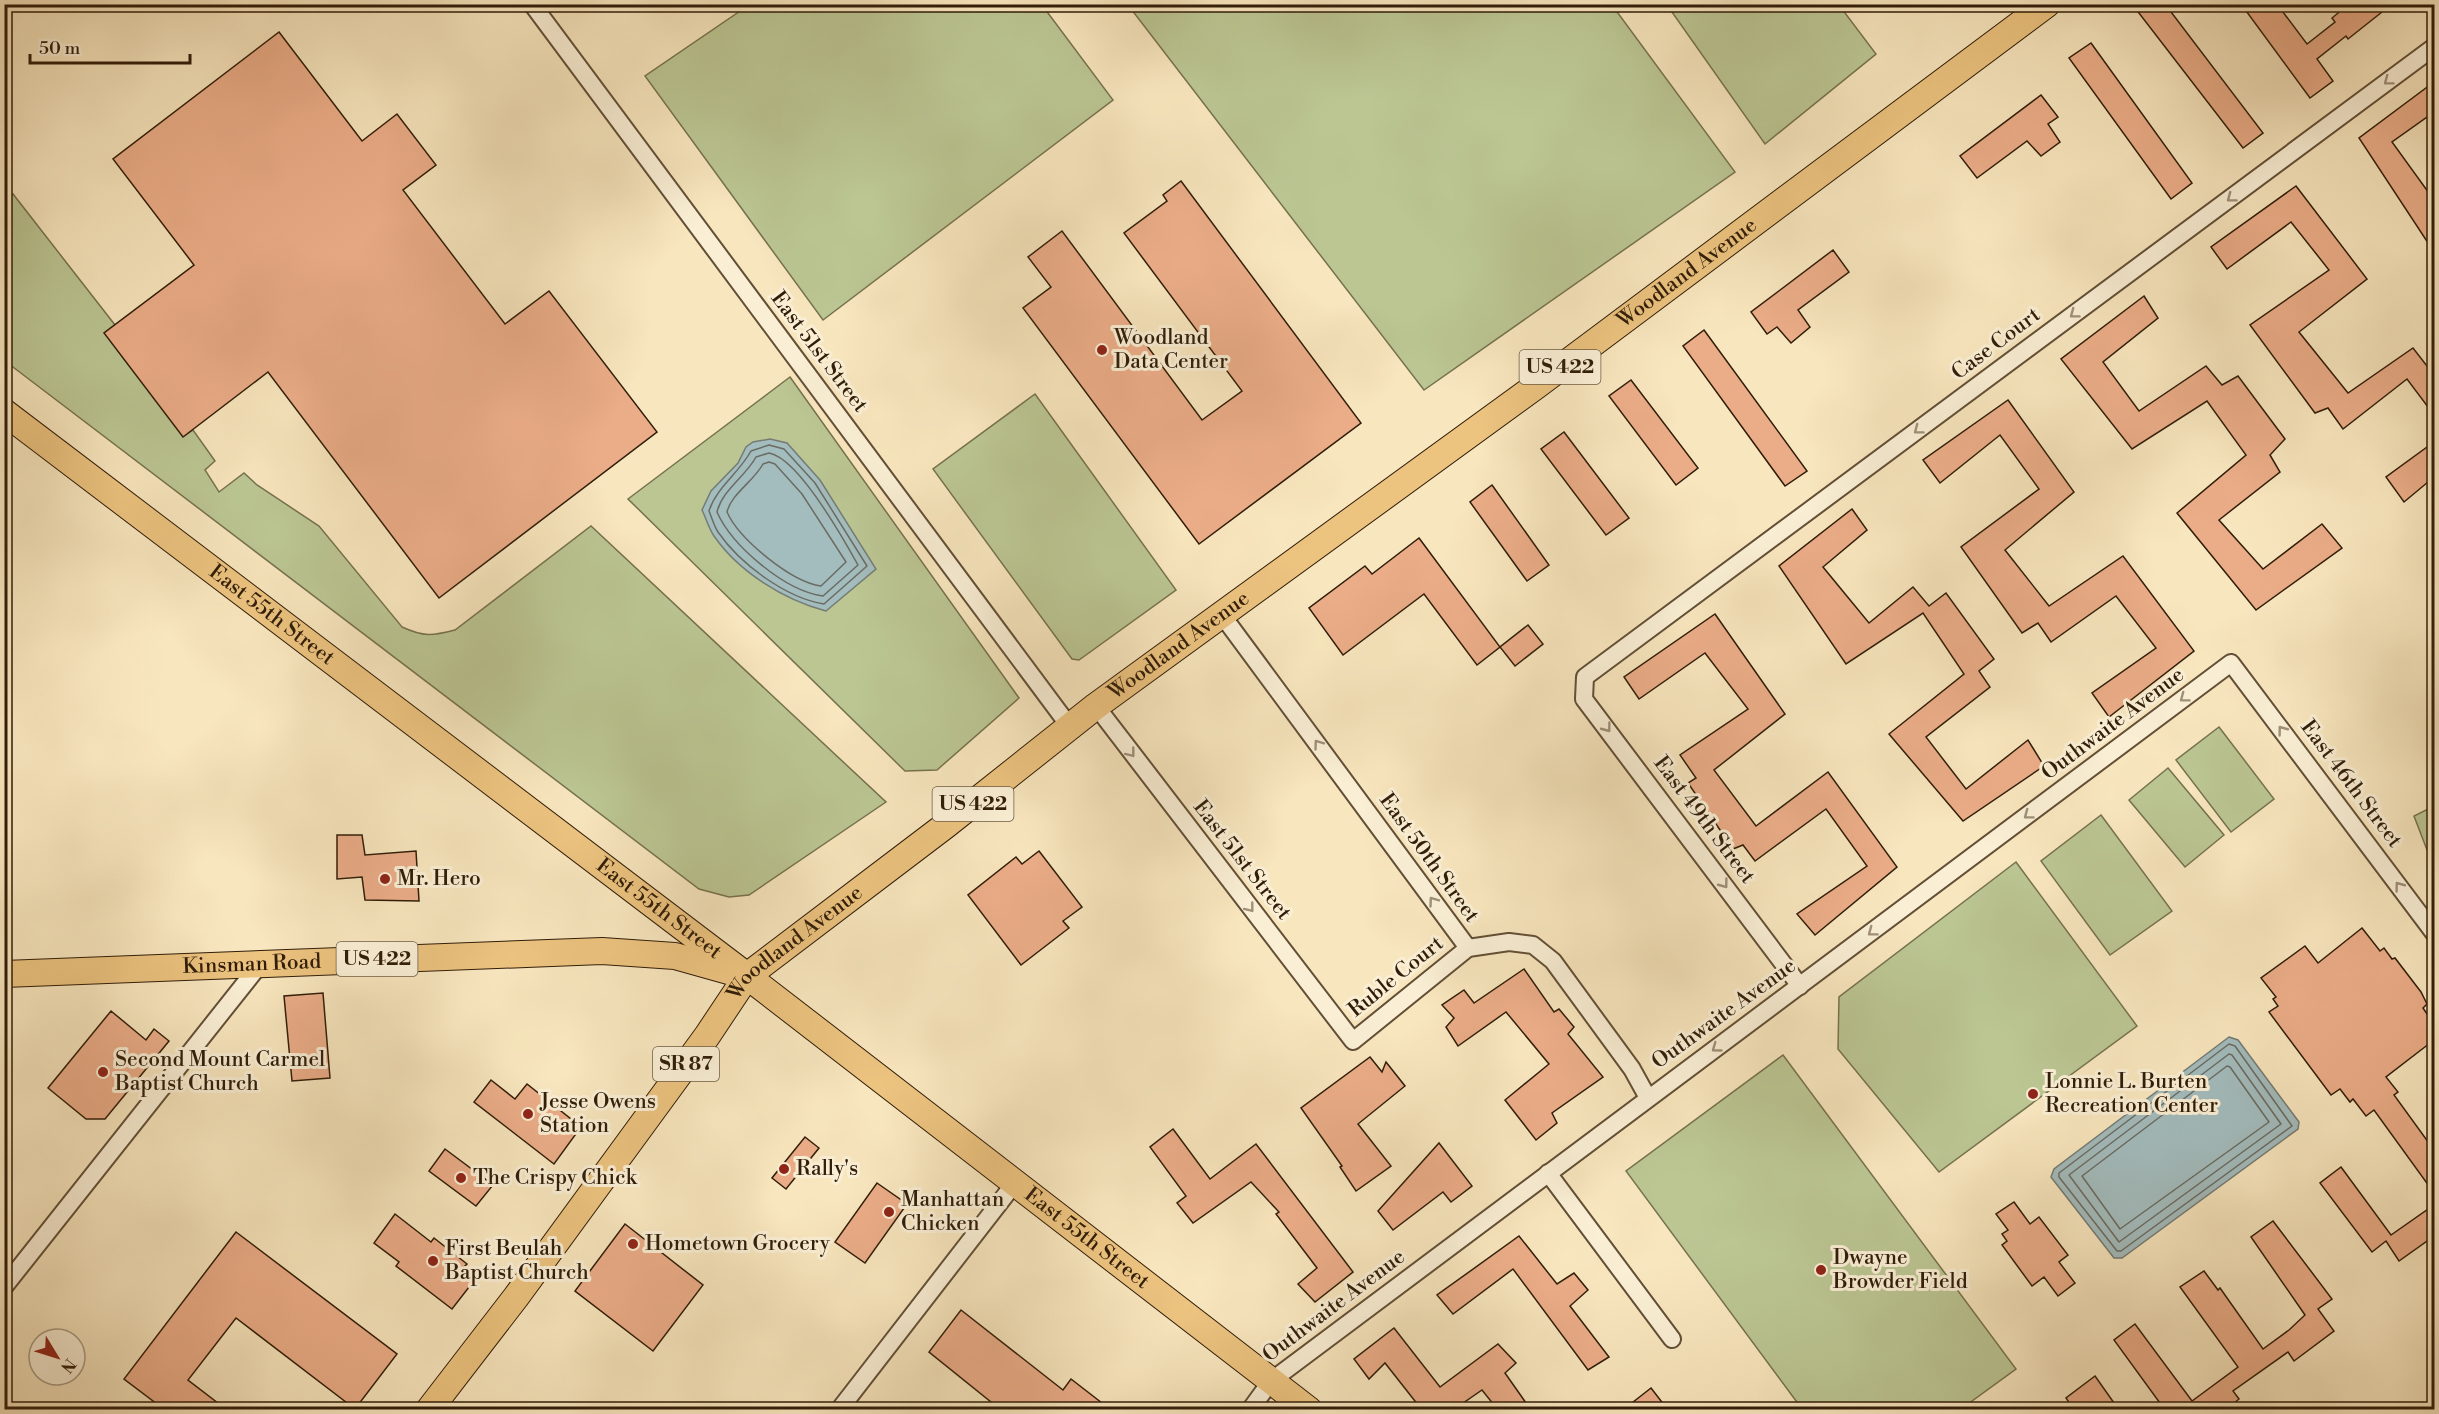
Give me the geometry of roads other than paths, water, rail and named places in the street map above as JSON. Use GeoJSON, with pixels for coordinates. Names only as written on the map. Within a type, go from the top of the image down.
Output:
{"type":"FeatureCollection","features":[{"type":"Feature","properties":{"kind":"main road","name":"Woodland Avenue"},"geometry":{"type":"LineString","coordinates":[[429,1410],[529,1279],[707,1036],[747,976],[1096,706],[1536,386],[2047,4]]}},
{"type":"Feature","properties":{"kind":"main road","name":"East 55th Street"},"geometry":{"type":"LineString","coordinates":[[4,412],[747,976],[1309,1410]]}},
{"type":"Feature","properties":{"kind":"main road","name":"Kinsman Road"},"geometry":{"type":"LineString","coordinates":[[4,974],[602,951],[675,956],[747,976]]}},
{"type":"Feature","properties":{"kind":"street","name":"East 51st Street"},"geometry":{"type":"LineString","coordinates":[[532,4],[1070,727]]}},
{"type":"Feature","properties":{"kind":"street","name":"Case Court"},"geometry":{"type":"LineString","coordinates":[[1585,677],[2434,46]]}},
{"type":"Feature","properties":{"kind":"street","name":"East 50th Street"},"geometry":{"type":"LineString","coordinates":[[1222,615],[1468,948],[1509,942],[1533,945],[1552,961],[1632,1069],[1648,1098]]}},
{"type":"Feature","properties":{"kind":"street","name":"East 46th Street"},"geometry":{"type":"LineString","coordinates":[[2231,663],[2434,933]]}},
{"type":"Feature","properties":{"kind":"street","name":"Outhwaite Avenue"},"geometry":{"type":"LineString","coordinates":[[1250,1410],[1271,1381],[2231,663]]}},
{"type":"Feature","properties":{"kind":"street","name":"East 49th Street"},"geometry":{"type":"LineString","coordinates":[[1585,677],[1584,699],[1800,986]]}},
{"type":"Feature","properties":{"kind":"street","name":"East 51st Street"},"geometry":{"type":"LineString","coordinates":[[1096,706],[1353,1041]]}},
{"type":"Feature","properties":{"kind":"street","name":"Ruble Court"},"geometry":{"type":"LineString","coordinates":[[1353,1041],[1468,948]]}},
{"type":"Feature","properties":{"kind":"street"},"geometry":{"type":"LineString","coordinates":[[4,1287],[261,963]]}},
{"type":"Feature","properties":{"kind":"street"},"geometry":{"type":"LineString","coordinates":[[1548,1173],[1672,1339]]}},
{"type":"Feature","properties":{"kind":"street"},"geometry":{"type":"LineString","coordinates":[[839,1410],[1014,1184]]}},
{"type":"Feature","properties":{"kind":"water"},"geometry":{"type":"Polygon","coordinates":[[[770,439],[787,443],[820,480],[876,569],[826,611],[794,600],[749,573],[714,536],[702,510],[711,491],[738,463],[746,447],[753,442],[770,439]]]}},
{"type":"Feature","properties":{"kind":"water"},"geometry":{"type":"Polygon","coordinates":[[[2229,1037],[2238,1040],[2299,1122],[2298,1129],[2122,1258],[2114,1258],[2051,1177],[2054,1169],[2229,1037]]]}},
{"type":"Feature","properties":{"kind":"place","name":"Woodland Data Center"},"geometry":{"type":"Point","coordinates":[1102,350]}},
{"type":"Feature","properties":{"kind":"place","name":"Mr. Hero"},"geometry":{"type":"Point","coordinates":[385,879]}},
{"type":"Feature","properties":{"kind":"place","name":"Second Mount Carmel Baptist Church"},"geometry":{"type":"Point","coordinates":[103,1072]}},
{"type":"Feature","properties":{"kind":"place","name":"Lonnie L. Burten Recreation Center"},"geometry":{"type":"Point","coordinates":[2033,1094]}},
{"type":"Feature","properties":{"kind":"place","name":"Jesse Owens Station"},"geometry":{"type":"Point","coordinates":[528,1114]}},
{"type":"Feature","properties":{"kind":"place","name":"Rally's"},"geometry":{"type":"Point","coordinates":[784,1169]}},
{"type":"Feature","properties":{"kind":"place","name":"The Crispy Chick"},"geometry":{"type":"Point","coordinates":[461,1178]}},
{"type":"Feature","properties":{"kind":"place","name":"Manhattan Chicken"},"geometry":{"type":"Point","coordinates":[889,1212]}},
{"type":"Feature","properties":{"kind":"place","name":"Hometown Grocery"},"geometry":{"type":"Point","coordinates":[633,1244]}},
{"type":"Feature","properties":{"kind":"place","name":"First Beulah Baptist Church"},"geometry":{"type":"Point","coordinates":[433,1261]}},
{"type":"Feature","properties":{"kind":"place","name":"Dwayne Browder Field"},"geometry":{"type":"Point","coordinates":[1821,1270]}}]}
